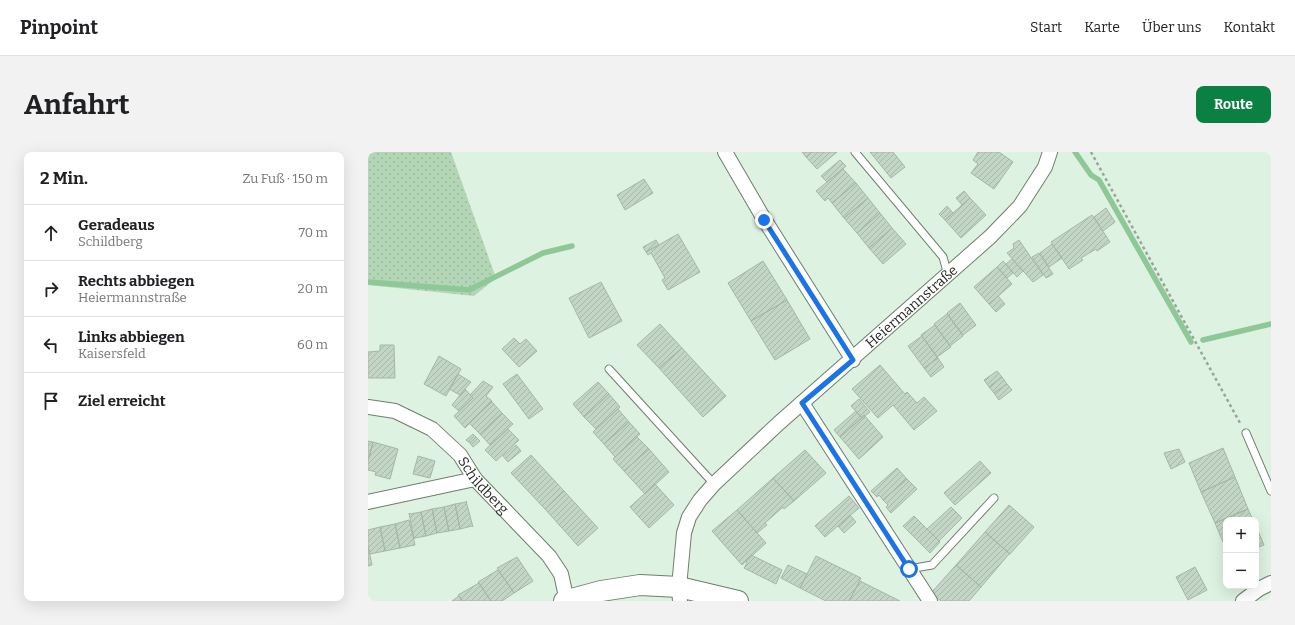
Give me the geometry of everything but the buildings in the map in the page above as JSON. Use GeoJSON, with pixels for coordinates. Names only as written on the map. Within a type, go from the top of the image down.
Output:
{"type":"FeatureCollection","features":[{"type":"Feature","properties":{"kind":"street"},"geometry":{"type":"LineString","coordinates":[[725,152],[764,220],[853,360]]}},
{"type":"Feature","properties":{"kind":"street","name":"Heiermannstraße"},"geometry":{"type":"LineString","coordinates":[[679,594],[684,533],[689,516],[700,500],[714,484],[802,403],[853,360],[990,237],[1020,206],[1045,167],[1050,152]]}},
{"type":"Feature","properties":{"kind":"street"},"geometry":{"type":"LineString","coordinates":[[802,403],[930,601]]}},
{"type":"Feature","properties":{"kind":"street","name":"Schildberg"},"geometry":{"type":"LineString","coordinates":[[368,406],[395,411],[432,429],[460,455],[475,479],[549,556],[561,574],[566,601]]}},
{"type":"Feature","properties":{"kind":"street"},"geometry":{"type":"LineString","coordinates":[[368,502],[475,479]]}},
{"type":"Feature","properties":{"kind":"street"},"geometry":{"type":"LineString","coordinates":[[1243,601],[1259,589],[1271,583]]}},
{"type":"Feature","properties":{"kind":"street"},"geometry":{"type":"LineString","coordinates":[[566,601],[601,591],[640,584],[679,594],[738,601]]}},
{"type":"Feature","properties":{"kind":"lane"},"geometry":{"type":"LineString","coordinates":[[855,152],[943,257],[948,275]]}},
{"type":"Feature","properties":{"kind":"lane"},"geometry":{"type":"LineString","coordinates":[[609,369],[714,484]]}},
{"type":"Feature","properties":{"kind":"lane"},"geometry":{"type":"LineString","coordinates":[[1246,433],[1271,491]]}},
{"type":"Feature","properties":{"kind":"lane"},"geometry":{"type":"LineString","coordinates":[[909,569],[932,565],[994,498]]}},
{"type":"Feature","properties":{"kind":"path"},"geometry":{"type":"LineString","coordinates":[[1091,152],[1246,433]]}},
{"type":"Feature","properties":{"kind":"green space"},"geometry":{"type":"Polygon","coordinates":[[[368,152],[451,152],[496,278],[474,296],[368,285],[368,152]]]}},
{"type":"Feature","properties":{"kind":"waterway"},"geometry":{"type":"LineString","coordinates":[[1075,152],[1091,175],[1099,180],[1191,342]]}},
{"type":"Feature","properties":{"kind":"waterway"},"geometry":{"type":"LineString","coordinates":[[368,282],[469,290],[543,253],[572,246]]}},
{"type":"Feature","properties":{"kind":"waterway"},"geometry":{"type":"LineString","coordinates":[[1203,340],[1271,324]]}},
{"type":"Feature","properties":{"kind":"route"},"geometry":{"type":"LineString","coordinates":[[764,220],[853,360],[802,403],[909,569]]}}]}
